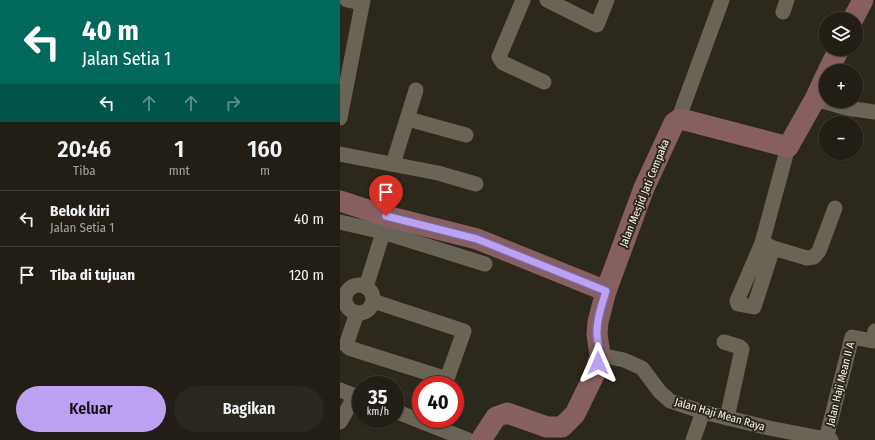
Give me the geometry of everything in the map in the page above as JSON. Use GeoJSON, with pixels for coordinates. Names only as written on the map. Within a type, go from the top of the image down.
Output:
{"type":"FeatureCollection","features":[{"type":"Feature","properties":{"kind":"street"},"geometry":{"type":"LineString","coordinates":[[340,118],[363,2],[347,0]]}},
{"type":"Feature","properties":{"kind":"street"},"geometry":{"type":"LineString","coordinates":[[523,0],[500,59],[503,64],[544,82]]}},
{"type":"Feature","properties":{"kind":"street"},"geometry":{"type":"LineString","coordinates":[[547,0],[597,24],[607,0]]}},
{"type":"Feature","properties":{"kind":"street"},"geometry":{"type":"LineString","coordinates":[[722,0],[678,120],[681,119],[788,147]]}},
{"type":"Feature","properties":{"kind":"street"},"geometry":{"type":"LineString","coordinates":[[857,12],[863,0]]}},
{"type":"Feature","properties":{"kind":"street"},"geometry":{"type":"LineString","coordinates":[[393,164],[416,90]]}},
{"type":"Feature","properties":{"kind":"street"},"geometry":{"type":"LineString","coordinates":[[819,91],[788,147],[767,246],[807,258],[814,257],[820,251],[835,208]]}},
{"type":"Feature","properties":{"kind":"street"},"geometry":{"type":"LineString","coordinates":[[815,99],[847,108],[875,112]]}},
{"type":"Feature","properties":{"kind":"street"},"geometry":{"type":"LineString","coordinates":[[408,118],[466,135]]}},
{"type":"Feature","properties":{"kind":"street","name":"Jalan Mesjid Jati Cempaka"},"geometry":{"type":"LineString","coordinates":[[600,354],[597,334],[598,322],[606,291],[644,188],[671,128],[678,120]]}},
{"type":"Feature","properties":{"kind":"street"},"geometry":{"type":"LineString","coordinates":[[340,154],[438,173],[476,184]]}},
{"type":"Feature","properties":{"kind":"street"},"geometry":{"type":"LineString","coordinates":[[340,201],[385,224],[485,264]]}},
{"type":"Feature","properties":{"kind":"street"},"geometry":{"type":"LineString","coordinates":[[340,222],[385,224],[477,239],[606,291]]}},
{"type":"Feature","properties":{"kind":"street"},"geometry":{"type":"LineString","coordinates":[[366,287],[385,224]]}},
{"type":"Feature","properties":{"kind":"street"},"geometry":{"type":"LineString","coordinates":[[359,285],[366,287],[370,291],[373,301],[368,310],[363,313],[357,313],[348,309],[342,299],[351,287],[359,285]]}},
{"type":"Feature","properties":{"kind":"street"},"geometry":{"type":"LineString","coordinates":[[357,313],[346,345],[349,348],[447,379],[464,331],[373,301]]}},
{"type":"Feature","properties":{"kind":"street","name":"Jalan Haji Mean II A"},"geometry":{"type":"LineString","coordinates":[[829,440],[852,337],[873,341],[875,331]]}},
{"type":"Feature","properties":{"kind":"street"},"geometry":{"type":"LineString","coordinates":[[724,342],[742,349],[727,418]]}},
{"type":"Feature","properties":{"kind":"street"},"geometry":{"type":"LineString","coordinates":[[481,440],[496,417],[507,413],[547,427],[562,427],[575,414],[596,371],[600,354]]}},
{"type":"Feature","properties":{"kind":"street","name":"Jalan Haji Mean Raya"},"geometry":{"type":"LineString","coordinates":[[600,354],[624,360],[642,368],[660,392],[670,401],[727,418],[767,434],[829,440]]}},
{"type":"Feature","properties":{"kind":"street"},"geometry":{"type":"LineString","coordinates":[[340,390],[352,395]]}},
{"type":"Feature","properties":{"kind":"street"},"geometry":{"type":"LineString","coordinates":[[340,422],[352,405]]}},
{"type":"Feature","properties":{"kind":"street"},"geometry":{"type":"LineString","coordinates":[[693,440],[703,412]]}},
{"type":"Feature","properties":{"kind":"street"},"geometry":{"type":"LineString","coordinates":[[404,415],[468,440]]}},
{"type":"Feature","properties":{"kind":"route"},"geometry":{"type":"LineString","coordinates":[[386,216],[477,239],[606,291],[598,322],[597,334],[600,354],[598,363]]}}]}
